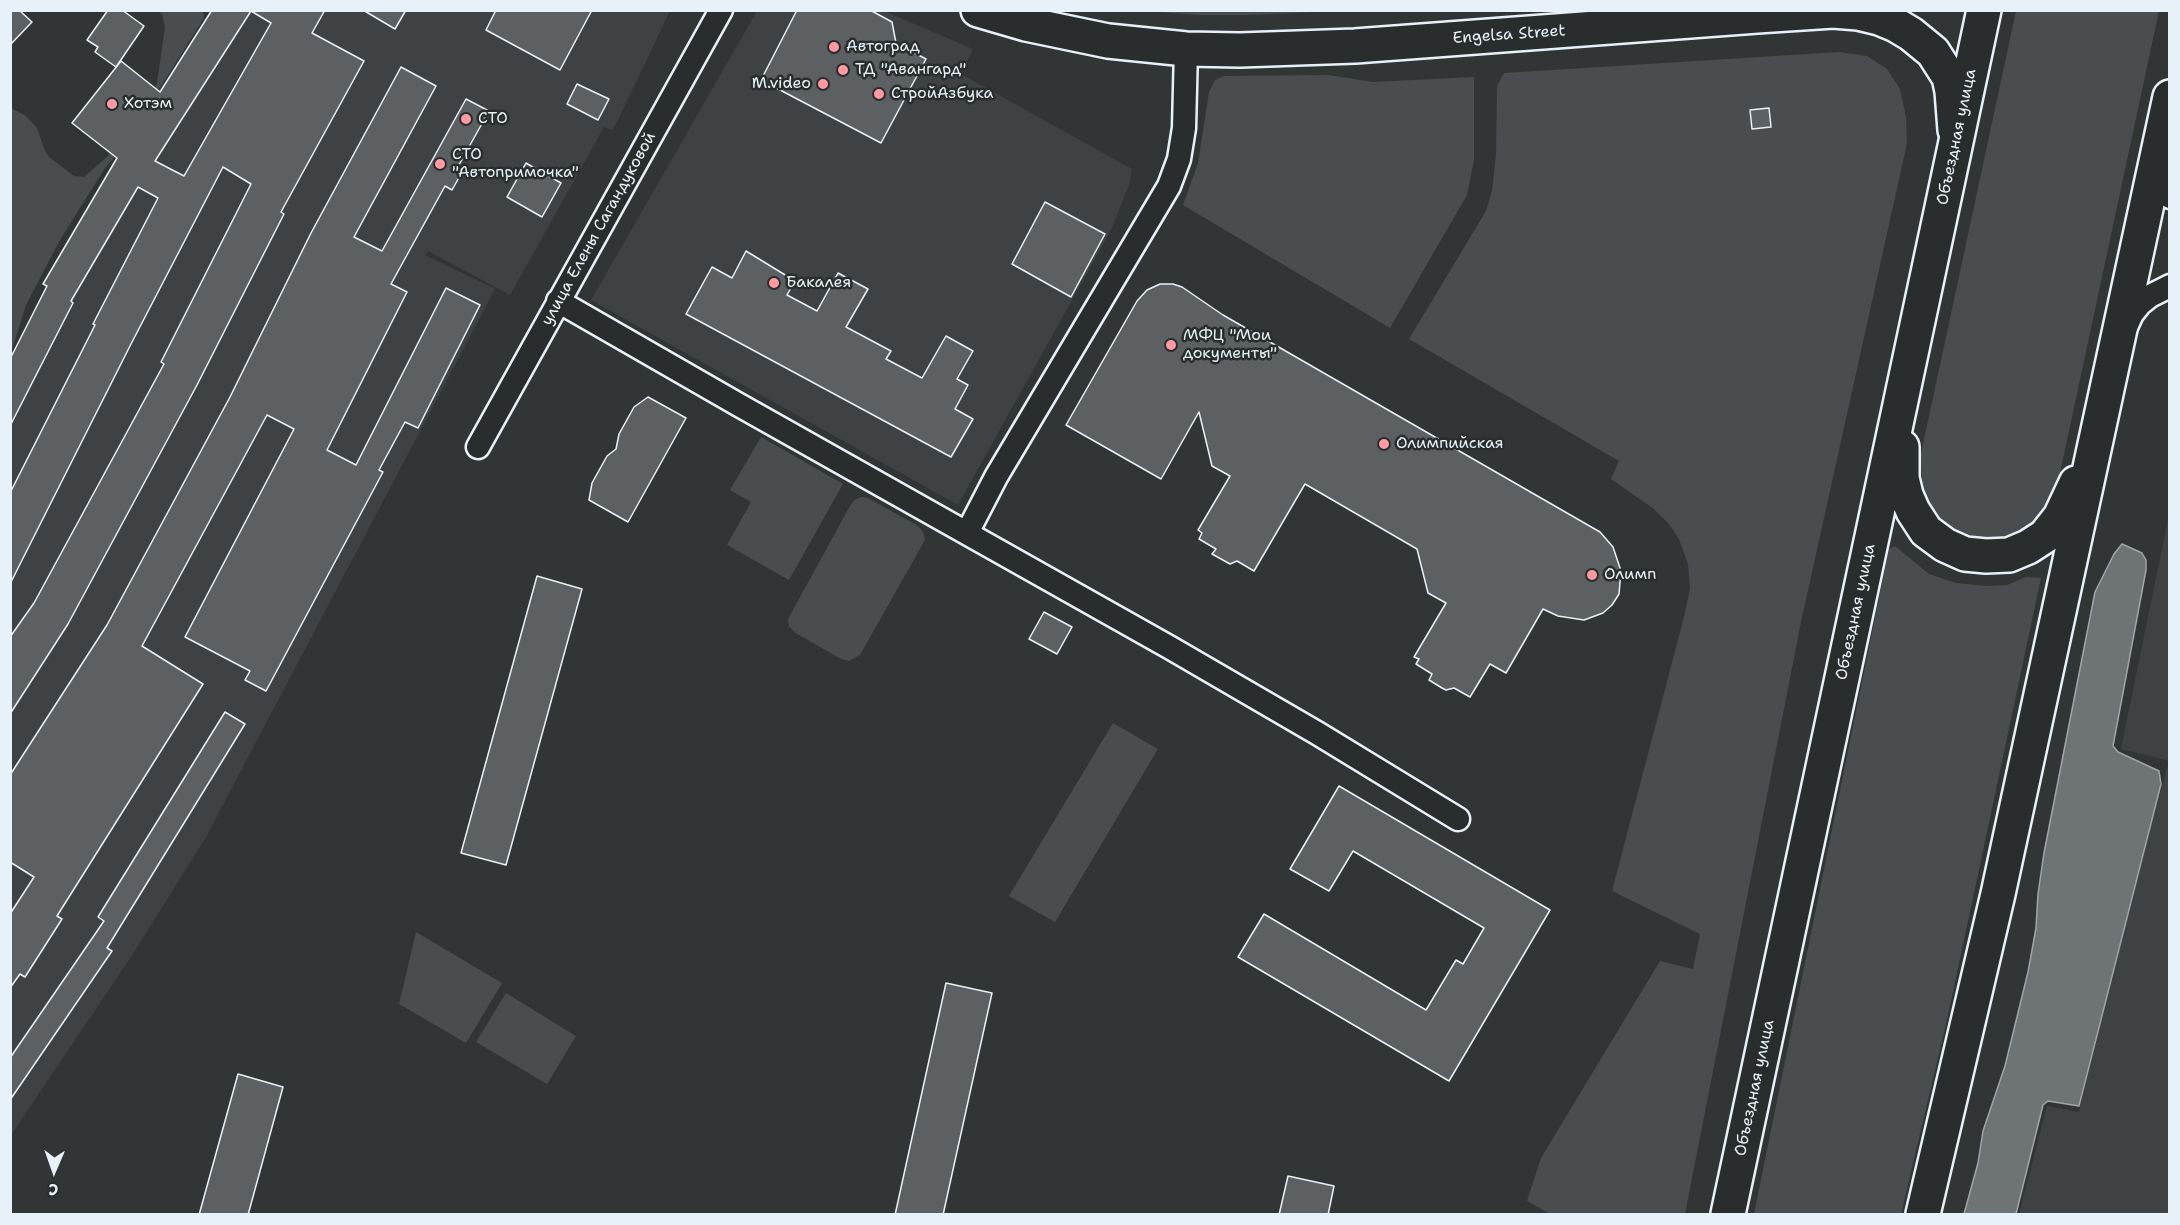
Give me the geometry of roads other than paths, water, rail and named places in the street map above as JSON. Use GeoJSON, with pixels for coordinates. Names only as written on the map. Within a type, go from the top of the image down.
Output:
{"type":"FeatureCollection","features":[{"type":"Feature","properties":{"kind":"main road","name":"Engelsa Street"},"geometry":{"type":"LineString","coordinates":[[978,10],[1067,34],[1137,45],[1187,38]]}},
{"type":"Feature","properties":{"kind":"main road","name":"Engelsa Street"},"geometry":{"type":"LineString","coordinates":[[1059,10],[1187,38],[1301,49],[1482,27],[1833,11],[1858,13],[1879,18],[1911,34],[1941,61],[1953,91],[1955,146]]}},
{"type":"Feature","properties":{"kind":"main road","name":"Engelsa Street"},"geometry":{"type":"LineString","coordinates":[[1482,27],[1566,10]]}},
{"type":"Feature","properties":{"kind":"main road","name":"Объездная улица"},"geometry":{"type":"LineString","coordinates":[[1728,1215],[1984,10]]}},
{"type":"Feature","properties":{"kind":"main road"},"geometry":{"type":"LineString","coordinates":[[1923,1215],[1998,894],[2169,102]]}},
{"type":"Feature","properties":{"kind":"main road"},"geometry":{"type":"LineString","coordinates":[[1913,341],[1902,451],[1902,478],[1906,495],[1926,531],[1945,545],[1965,554],[2009,555],[2045,536],[2060,517],[2072,493],[2105,402]]}},
{"type":"Feature","properties":{"kind":"street","name":"улица Елены Сагандуковой"},"geometry":{"type":"LineString","coordinates":[[478,447],[721,10]]}},
{"type":"Feature","properties":{"kind":"street"},"geometry":{"type":"LineString","coordinates":[[967,533],[996,477],[1169,186],[1179,159],[1184,128],[1187,38]]}},
{"type":"Feature","properties":{"kind":"street"},"geometry":{"type":"LineString","coordinates":[[2169,102],[2164,165],[2169,197]]}},
{"type":"Feature","properties":{"kind":"street"},"geometry":{"type":"LineString","coordinates":[[2115,353],[2132,314],[2140,304],[2169,286]]}},
{"type":"Feature","properties":{"kind":"street"},"geometry":{"type":"LineString","coordinates":[[558,301],[1308,728],[1458,819]]}},
{"type":"Feature","properties":{"kind":"place","name":"Автоград"},"geometry":{"type":"Point","coordinates":[834,47]}},
{"type":"Feature","properties":{"kind":"place","name":"ТД \"Авангард\""},"geometry":{"type":"Point","coordinates":[843,70]}},
{"type":"Feature","properties":{"kind":"place","name":"M.video"},"geometry":{"type":"Point","coordinates":[823,84]}},
{"type":"Feature","properties":{"kind":"place","name":"СтройАзбука"},"geometry":{"type":"Point","coordinates":[879,94]}},
{"type":"Feature","properties":{"kind":"place","name":"Хотэм"},"geometry":{"type":"Point","coordinates":[112,104]}},
{"type":"Feature","properties":{"kind":"place","name":"СТО"},"geometry":{"type":"Point","coordinates":[466,119]}},
{"type":"Feature","properties":{"kind":"place","name":"СТО \"Автопримочка\""},"geometry":{"type":"Point","coordinates":[440,164]}},
{"type":"Feature","properties":{"kind":"place","name":"Бакалея"},"geometry":{"type":"Point","coordinates":[774,283]}},
{"type":"Feature","properties":{"kind":"place","name":"МФЦ \"Мои документы\""},"geometry":{"type":"Point","coordinates":[1171,345]}},
{"type":"Feature","properties":{"kind":"place","name":"Олимпийская"},"geometry":{"type":"Point","coordinates":[1384,444]}},
{"type":"Feature","properties":{"kind":"place","name":"Олимп"},"geometry":{"type":"Point","coordinates":[1592,575]}}]}
